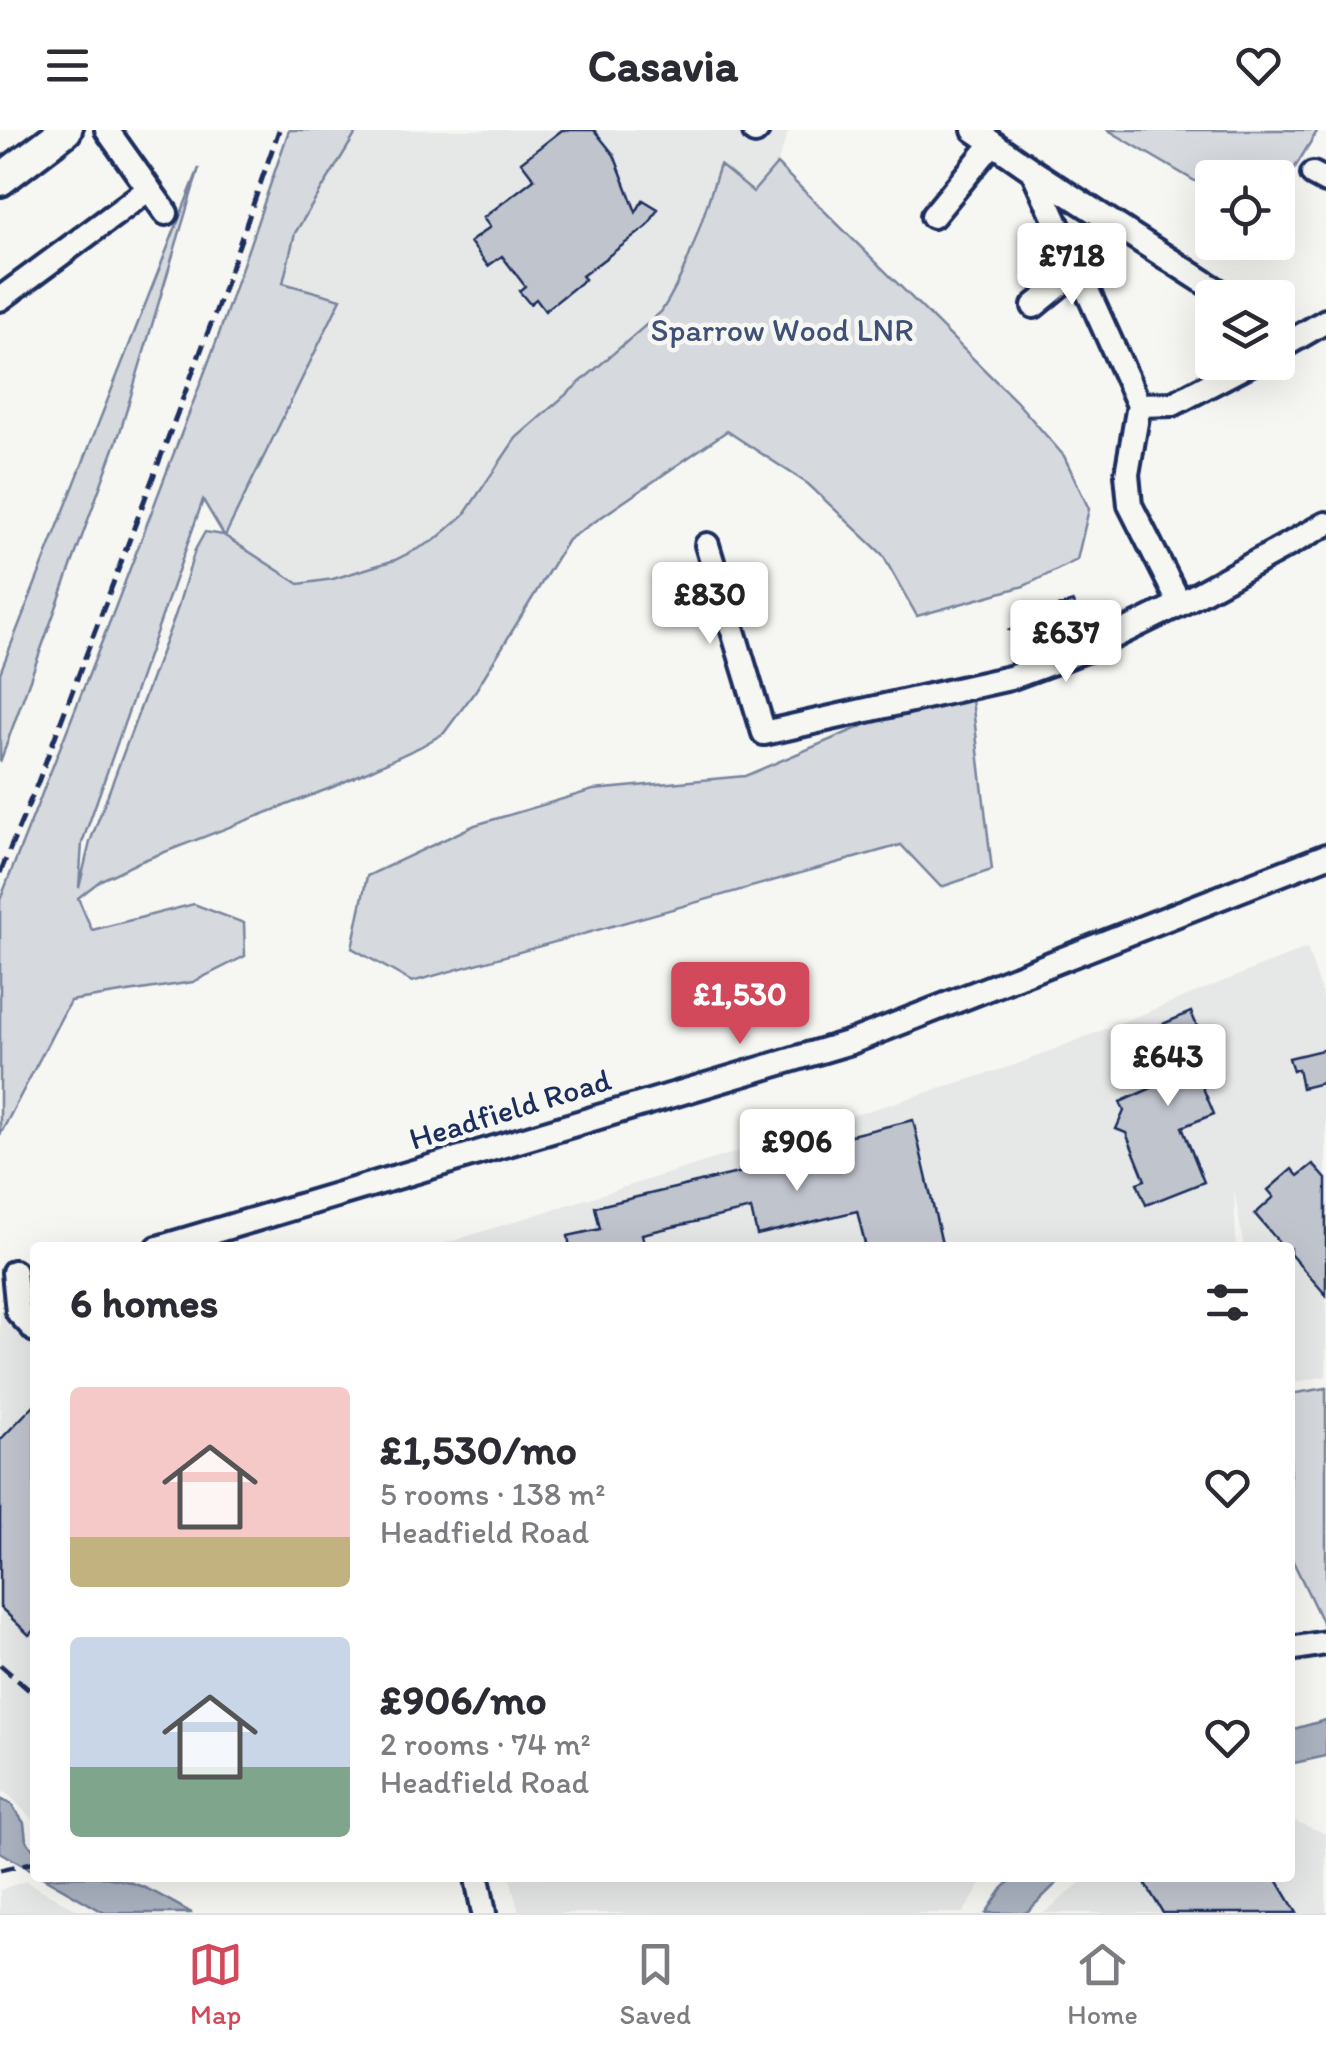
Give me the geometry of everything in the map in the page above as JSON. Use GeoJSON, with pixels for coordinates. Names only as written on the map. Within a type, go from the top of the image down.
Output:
{"type":"FeatureCollection","features":[{"type":"Feature","properties":{"kind":"main road"},"geometry":{"type":"LineString","coordinates":[[0,180],[66,130]]}},
{"type":"Feature","properties":{"kind":"street"},"geometry":{"type":"LineString","coordinates":[[107,130],[166,214]]}},
{"type":"Feature","properties":{"kind":"street"},"geometry":{"type":"LineString","coordinates":[[933,216],[983,137],[1201,280]]}},
{"type":"Feature","properties":{"kind":"street"},"geometry":{"type":"LineString","coordinates":[[1033,171],[1140,405],[1127,474],[1130,505],[1180,604]]}},
{"type":"Feature","properties":{"kind":"street"},"geometry":{"type":"LineString","coordinates":[[0,299],[149,189]]}},
{"type":"Feature","properties":{"kind":"street"},"geometry":{"type":"LineString","coordinates":[[1034,306],[1078,270]]}},
{"type":"Feature","properties":{"kind":"street"},"geometry":{"type":"LineString","coordinates":[[1295,334],[1326,322]]}},
{"type":"Feature","properties":{"kind":"street"},"geometry":{"type":"LineString","coordinates":[[1140,405],[1173,404],[1218,380]]}},
{"type":"Feature","properties":{"kind":"street"},"geometry":{"type":"LineString","coordinates":[[707,545],[764,734],[1010,678],[1086,650],[1326,524]]}},
{"type":"Feature","properties":{"kind":"street","name":"Headfield Road"},"geometry":{"type":"LineString","coordinates":[[178,1242],[851,1042],[1326,856]]}},
{"type":"Feature","properties":{"kind":"street"},"geometry":{"type":"LineString","coordinates":[[16,1270],[18,1312],[30,1325]]}},
{"type":"Feature","properties":{"kind":"street"},"geometry":{"type":"LineString","coordinates":[[1295,1648],[1326,1643]]}},
{"type":"Feature","properties":{"kind":"street"},"geometry":{"type":"LineString","coordinates":[[478,1882],[484,1913]]}},
{"type":"Feature","properties":{"kind":"shaded area"},"geometry":{"type":"Polygon","coordinates":[[[358,130],[789,130],[777,164],[754,192],[720,166],[687,261],[674,292],[660,312],[516,438],[464,515],[435,540],[395,560],[333,579],[299,584],[224,536],[340,300],[282,284],[295,233],[358,130]]]}},
{"type":"Feature","properties":{"kind":"shaded area"},"geometry":{"type":"Polygon","coordinates":[[[1307,948],[1326,1005],[1326,1376],[1295,1382],[1295,1242],[1243,1242],[1234,1189],[1236,1242],[449,1242],[1015,1065],[1307,948]]]}},
{"type":"Feature","properties":{"kind":"shaded area"},"geometry":{"type":"Polygon","coordinates":[[[0,1310],[30,1325],[30,1817],[7,1793],[0,1792],[0,1310]]]}},
{"type":"Feature","properties":{"kind":"shaded area"},"geometry":{"type":"Polygon","coordinates":[[[1326,1720],[1326,1756],[1295,1763],[1295,1729],[1326,1720]]]}},
{"type":"Feature","properties":{"kind":"shaded area"},"geometry":{"type":"Polygon","coordinates":[[[0,1799],[11,1804],[24,1823],[30,1845],[30,1869],[0,1852],[0,1799]]]}},
{"type":"Feature","properties":{"kind":"shaded area"},"geometry":{"type":"Polygon","coordinates":[[[1295,1821],[1326,1834],[1326,1913],[1044,1913],[1081,1882],[1295,1882],[1295,1821]]]}},
{"type":"Feature","properties":{"kind":"shaded area"},"geometry":{"type":"Polygon","coordinates":[[[25,1881],[83,1913],[0,1913],[0,1890],[25,1881]]]}},
{"type":"Feature","properties":{"kind":"shaded area"},"geometry":{"type":"Polygon","coordinates":[[[51,1882],[128,1882],[192,1913],[105,1913],[51,1882]]]}},
{"type":"Feature","properties":{"kind":"shaded area"},"geometry":{"type":"Polygon","coordinates":[[[511,1882],[982,1882],[963,1913],[519,1913],[511,1882]]]}},
{"type":"Feature","properties":{"kind":"shaded area"},"geometry":{"type":"Polygon","coordinates":[[[1009,1882],[1058,1882],[1026,1913],[986,1913],[1009,1882]]]}},
{"type":"Feature","properties":{"kind":"green space","name":"Sparrow Wood LNR"},"geometry":{"type":"Polygon","coordinates":[[[289,130],[358,130],[295,233],[283,283],[341,299],[225,536],[299,584],[333,579],[395,560],[435,540],[464,515],[516,438],[661,312],[688,259],[720,165],[753,192],[777,164],[1016,401],[1064,456],[1089,509],[1077,560],[1024,586],[917,616],[882,554],[808,484],[727,431],[568,540],[476,690],[444,733],[333,787],[139,862],[101,880],[78,898],[92,930],[194,904],[244,923],[245,956],[193,982],[70,1001],[0,1135],[0,900],[218,337],[289,130]],[[203,500],[82,843],[79,888],[90,842],[176,613],[195,550],[205,532],[224,535],[203,500]]]}},
{"type":"Feature","properties":{"kind":"green space"},"geometry":{"type":"Polygon","coordinates":[[[1108,130],[1318,130],[1295,167],[1295,160],[1195,160],[1195,181],[1108,130]]]}},
{"type":"Feature","properties":{"kind":"green space"},"geometry":{"type":"Polygon","coordinates":[[[199,168],[120,432],[0,762],[0,673],[199,168]]]}},
{"type":"Feature","properties":{"kind":"green space"},"geometry":{"type":"Polygon","coordinates":[[[971,691],[992,870],[941,887],[901,845],[412,982],[352,948],[367,876],[475,825],[593,790],[745,776],[879,719],[971,691]]]}},
{"type":"Feature","properties":{"kind":"green space"},"geometry":{"type":"Polygon","coordinates":[[[1326,1388],[1326,1630],[1295,1565],[1295,1393],[1326,1388]]]}},
{"type":"Feature","properties":{"kind":"building"},"geometry":{"type":"Polygon","coordinates":[[[562,130],[594,130],[614,155],[636,212],[643,200],[658,209],[648,226],[582,276],[585,279],[545,311],[536,299],[530,304],[519,291],[525,286],[502,256],[488,266],[470,242],[490,227],[483,218],[534,179],[521,162],[562,130]]]}},
{"type":"Feature","properties":{"kind":"building"},"geometry":{"type":"Polygon","coordinates":[[[1073,602],[1082,625],[1030,648],[1020,645],[1024,633],[1010,630],[1054,608],[1073,602]]]}},
{"type":"Feature","properties":{"kind":"building"},"geometry":{"type":"Polygon","coordinates":[[[1191,1012],[1210,1057],[1193,1064],[1214,1114],[1182,1127],[1204,1182],[1146,1205],[1137,1183],[1145,1180],[1126,1133],[1116,1129],[1124,1111],[1120,1102],[1156,1086],[1135,1036],[1191,1012]]]}},
{"type":"Feature","properties":{"kind":"building"},"geometry":{"type":"Polygon","coordinates":[[[1326,1049],[1326,1082],[1302,1088],[1298,1069],[1293,1071],[1289,1058],[1326,1049]]]}},
{"type":"Feature","properties":{"kind":"building"},"geometry":{"type":"Polygon","coordinates":[[[913,1120],[942,1242],[865,1242],[857,1211],[757,1235],[751,1209],[642,1234],[644,1242],[569,1242],[568,1236],[600,1229],[595,1207],[742,1172],[740,1162],[913,1120]]]}},
{"type":"Feature","properties":{"kind":"building"},"geometry":{"type":"Polygon","coordinates":[[[1313,1164],[1326,1179],[1326,1295],[1295,1260],[1295,1242],[1279,1242],[1255,1214],[1274,1197],[1268,1190],[1292,1169],[1298,1176],[1313,1164]]]}},
{"type":"Feature","properties":{"kind":"building"},"geometry":{"type":"Polygon","coordinates":[[[30,1409],[29,1635],[0,1607],[0,1440],[30,1409]]]}},
{"type":"Feature","properties":{"kind":"building"},"geometry":{"type":"Polygon","coordinates":[[[1144,1882],[1278,1882],[1297,1913],[1163,1913],[1144,1882]]]}},
{"type":"Feature","properties":{"kind":"railway"},"geometry":{"type":"LineString","coordinates":[[0,873],[217,308],[279,130]]}},
{"type":"Feature","properties":{"kind":"railway"},"geometry":{"type":"LineString","coordinates":[[0,1665],[30,1691]]}},
{"type":"Feature","properties":{"kind":"railway"},"geometry":{"type":"LineString","coordinates":[[0,1870],[30,1863]]}}]}
